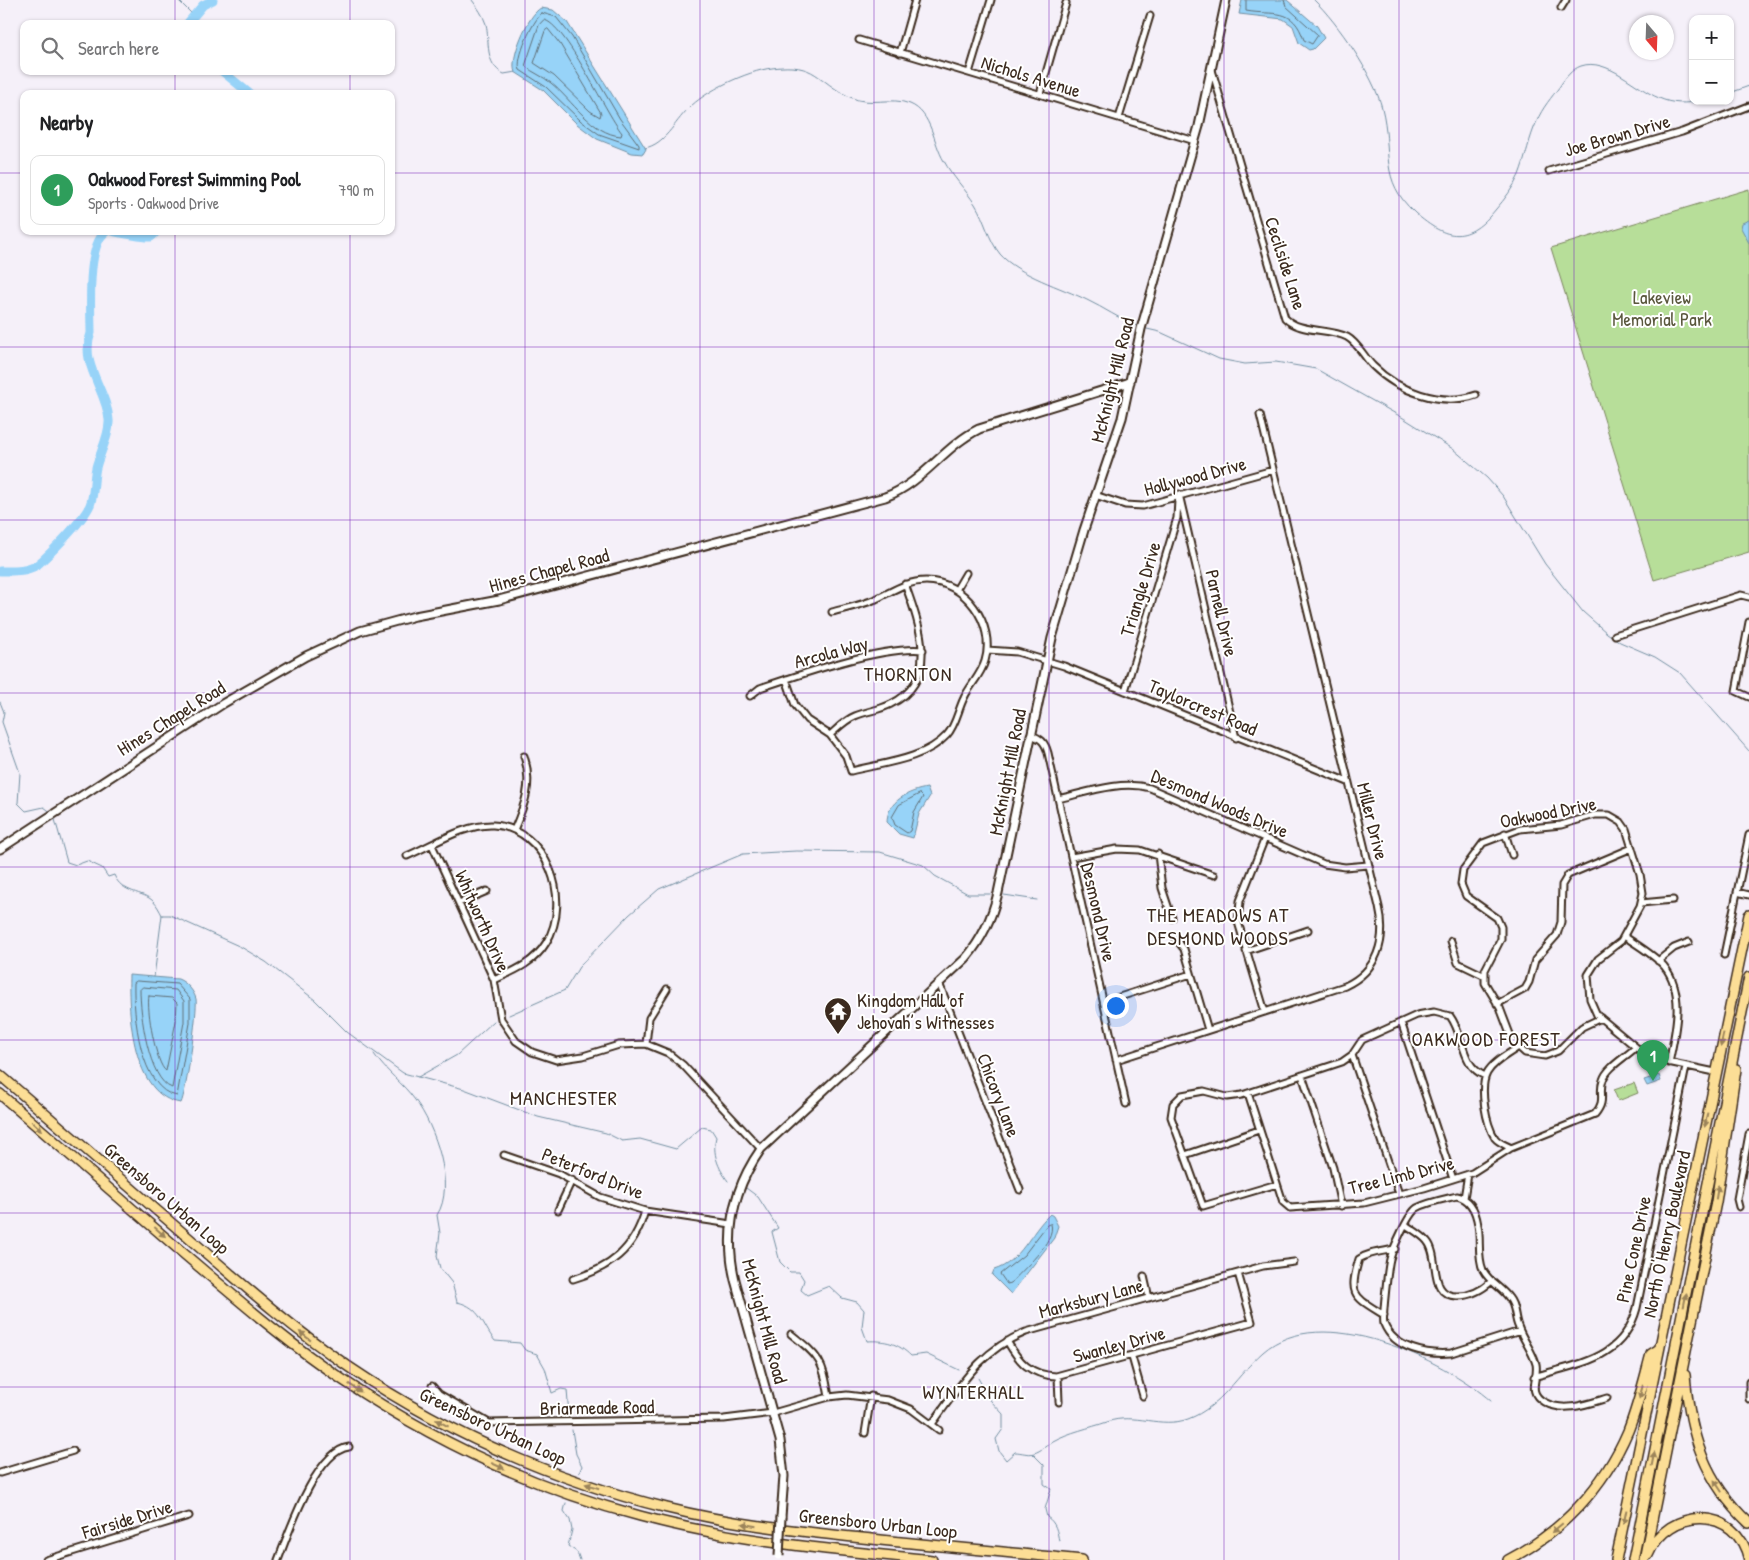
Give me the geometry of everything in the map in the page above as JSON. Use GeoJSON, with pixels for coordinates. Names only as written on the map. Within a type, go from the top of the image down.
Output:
{"type":"FeatureCollection","features":[{"type":"Feature","properties":{"kind":"highway","name":"North O'Henry Boulevard"},"geometry":{"type":"LineString","coordinates":[[1616,1560],[1715,1072],[1749,915]]}},
{"type":"Feature","properties":{"kind":"highway","name":"North O'Henry Boulevard"},"geometry":{"type":"LineString","coordinates":[[1633,1560],[1749,977]]}},
{"type":"Feature","properties":{"kind":"highway"},"geometry":{"type":"LineString","coordinates":[[1645,1560],[1716,1202],[1746,990]]}},
{"type":"Feature","properties":{"kind":"highway","name":"Greensboro Urban Loop"},"geometry":{"type":"LineString","coordinates":[[0,1075],[310,1340],[400,1399],[503,1452],[556,1474],[619,1495],[716,1519],[790,1530],[1082,1560]]}},
{"type":"Feature","properties":{"kind":"highway","name":"Greensboro Urban Loop"},"geometry":{"type":"LineString","coordinates":[[0,1094],[243,1304],[302,1351],[378,1403],[459,1448],[567,1494],[664,1522],[762,1542],[932,1560]]}},
{"type":"Feature","properties":{"kind":"highway"},"geometry":{"type":"LineString","coordinates":[[1508,1560],[1558,1527],[1580,1506],[1599,1483],[1615,1459],[1629,1430],[1651,1354],[1659,1349]]}},
{"type":"Feature","properties":{"kind":"highway"},"geometry":{"type":"LineString","coordinates":[[1684,1365],[1690,1419],[1699,1451],[1721,1491],[1749,1523]]}},
{"type":"Feature","properties":{"kind":"highway"},"geometry":{"type":"LineString","coordinates":[[1645,1560],[1655,1540],[1665,1530],[1677,1522],[1697,1518],[1718,1522],[1730,1529],[1743,1544],[1749,1560]]}},
{"type":"Feature","properties":{"kind":"street"},"geometry":{"type":"LineString","coordinates":[[900,53],[914,0]]}},
{"type":"Feature","properties":{"kind":"street"},"geometry":{"type":"LineString","coordinates":[[969,73],[990,0]]}},
{"type":"Feature","properties":{"kind":"street","name":"McKnight Mill Road"},"geometry":{"type":"LineString","coordinates":[[778,1558],[784,1463],[773,1413],[732,1267],[731,1224],[741,1182],[760,1149],[939,983],[974,948],[992,916],[1046,660],[1096,495],[1122,418],[1145,315],[1195,140],[1226,0]]}},
{"type":"Feature","properties":{"kind":"street"},"geometry":{"type":"LineString","coordinates":[[1561,8],[1566,0]]}},
{"type":"Feature","properties":{"kind":"street"},"geometry":{"type":"LineString","coordinates":[[1040,94],[1066,3]]}},
{"type":"Feature","properties":{"kind":"street"},"geometry":{"type":"LineString","coordinates":[[1119,118],[1150,16]]}},
{"type":"Feature","properties":{"kind":"street","name":"Nichols Avenue"},"geometry":{"type":"LineString","coordinates":[[859,40],[1195,140]]}},
{"type":"Feature","properties":{"kind":"street","name":"Cecilside Lane"},"geometry":{"type":"LineString","coordinates":[[1212,70],[1285,318],[1293,324],[1346,336],[1378,370],[1410,390],[1444,400],[1462,399],[1476,395]]}},
{"type":"Feature","properties":{"kind":"street","name":"Joe Brown Drive"},"geometry":{"type":"LineString","coordinates":[[1549,171],[1682,132],[1749,106]]}},
{"type":"Feature","properties":{"kind":"street","name":"Hines Chapel Road"},"geometry":{"type":"LineString","coordinates":[[0,849],[224,703],[306,656],[360,631],[407,618],[521,595],[885,497],[911,485],[961,440],[979,429],[1130,382]]}},
{"type":"Feature","properties":{"kind":"street","name":"Miller Drive"},"geometry":{"type":"LineString","coordinates":[[1116,1060],[1345,986],[1361,977],[1370,968],[1379,950],[1383,932],[1379,907],[1260,415]]}},
{"type":"Feature","properties":{"kind":"street","name":"Hollywood Drive"},"geometry":{"type":"LineString","coordinates":[[1096,495],[1125,505],[1137,506],[1273,470]]}},
{"type":"Feature","properties":{"kind":"street","name":"Triangle Drive"},"geometry":{"type":"LineString","coordinates":[[1124,691],[1177,518],[1179,494]]}},
{"type":"Feature","properties":{"kind":"street","name":"Parnell Drive"},"geometry":{"type":"LineString","coordinates":[[1179,494],[1236,738]]}},
{"type":"Feature","properties":{"kind":"street"},"geometry":{"type":"LineString","coordinates":[[956,590],[966,572]]}},
{"type":"Feature","properties":{"kind":"street"},"geometry":{"type":"LineString","coordinates":[[786,679],[795,705],[807,720],[830,734],[846,756],[851,771],[917,754],[946,736],[953,726],[967,692],[981,672],[987,650],[985,631],[979,614],[971,603],[956,590],[943,584],[927,581],[905,584],[870,601],[832,612]]}},
{"type":"Feature","properties":{"kind":"street"},"geometry":{"type":"LineString","coordinates":[[830,734],[853,716],[892,704],[907,693],[921,667],[922,638],[905,584]]}},
{"type":"Feature","properties":{"kind":"street"},"geometry":{"type":"LineString","coordinates":[[1615,635],[1741,596],[1749,597]]}},
{"type":"Feature","properties":{"kind":"street"},"geometry":{"type":"LineString","coordinates":[[1749,622],[1736,691],[1749,697]]}},
{"type":"Feature","properties":{"kind":"street","name":"Arcola Way"},"geometry":{"type":"LineString","coordinates":[[750,696],[760,688],[786,679],[866,657],[909,649],[923,650]]}},
{"type":"Feature","properties":{"kind":"street","name":"Taylorcrest Road"},"geometry":{"type":"LineString","coordinates":[[987,650],[1017,652],[1046,660],[1348,782]]}},
{"type":"Feature","properties":{"kind":"street","name":"Desmond Drive"},"geometry":{"type":"LineString","coordinates":[[1030,735],[1040,738],[1046,744],[1126,1104]]}},
{"type":"Feature","properties":{"kind":"street"},"geometry":{"type":"LineString","coordinates":[[514,830],[529,790],[528,768],[524,756]]}},
{"type":"Feature","properties":{"kind":"street","name":"Desmond Woods Drive"},"geometry":{"type":"LineString","coordinates":[[1058,799],[1116,786],[1138,785],[1335,867],[1368,865]]}},
{"type":"Feature","properties":{"kind":"street","name":"Oakwood Drive"},"geometry":{"type":"LineString","coordinates":[[1485,976],[1486,965],[1501,938],[1501,927],[1497,918],[1466,896],[1462,888],[1461,878],[1463,870],[1480,846],[1505,833],[1527,827],[1561,825],[1604,815],[1622,822],[1626,829],[1643,886],[1641,903],[1621,941],[1598,959],[1588,975],[1590,999],[1597,1015],[1649,1058],[1715,1072]]}},
{"type":"Feature","properties":{"kind":"street"},"geometry":{"type":"LineString","coordinates":[[407,856],[480,826],[494,825],[514,830],[537,846],[546,859],[554,882],[557,910],[554,928],[536,956],[525,965],[494,980]]}},
{"type":"Feature","properties":{"kind":"street"},"geometry":{"type":"LineString","coordinates":[[1505,833],[1512,855]]}},
{"type":"Feature","properties":{"kind":"street"},"geometry":{"type":"LineString","coordinates":[[1724,955],[1749,835]]}},
{"type":"Feature","properties":{"kind":"street"},"geometry":{"type":"LineString","coordinates":[[1265,838],[1240,901],[1238,922],[1265,1012]]}},
{"type":"Feature","properties":{"kind":"street","name":"Whitworth Drive"},"geometry":{"type":"LineString","coordinates":[[432,845],[494,980],[498,1009],[505,1027],[523,1047],[544,1057],[568,1060],[619,1045],[646,1044],[668,1053],[683,1065],[760,1149]]}},
{"type":"Feature","properties":{"kind":"street"},"geometry":{"type":"LineString","coordinates":[[1498,1004],[1525,989],[1529,982],[1534,960],[1557,936],[1561,922],[1562,885],[1568,875],[1632,848]]}},
{"type":"Feature","properties":{"kind":"street"},"geometry":{"type":"LineString","coordinates":[[1071,857],[1117,849],[1140,850],[1158,854],[1214,875]]}},
{"type":"Feature","properties":{"kind":"street"},"geometry":{"type":"LineString","coordinates":[[1158,854],[1162,888],[1172,918]]}},
{"type":"Feature","properties":{"kind":"street"},"geometry":{"type":"LineString","coordinates":[[459,903],[487,891]]}},
{"type":"Feature","properties":{"kind":"street"},"geometry":{"type":"LineString","coordinates":[[1737,892],[1749,895]]}},
{"type":"Feature","properties":{"kind":"street"},"geometry":{"type":"LineString","coordinates":[[1641,903],[1673,900]]}},
{"type":"Feature","properties":{"kind":"street"},"geometry":{"type":"LineString","coordinates":[[1246,951],[1308,930]]}},
{"type":"Feature","properties":{"kind":"street"},"geometry":{"type":"LineString","coordinates":[[1624,936],[1658,961],[1670,978],[1678,1009],[1669,1063]]}},
{"type":"Feature","properties":{"kind":"street"},"geometry":{"type":"LineString","coordinates":[[1175,938],[1181,943],[1208,1030]]}},
{"type":"Feature","properties":{"kind":"street"},"geometry":{"type":"LineString","coordinates":[[1452,942],[1458,964],[1485,976],[1488,988],[1498,1004],[1509,1035],[1517,1048],[1534,1056],[1558,1052],[1582,1027],[1601,1018]]}},
{"type":"Feature","properties":{"kind":"street"},"geometry":{"type":"LineString","coordinates":[[1658,961],[1674,948],[1689,942]]}},
{"type":"Feature","properties":{"kind":"street"},"geometry":{"type":"LineString","coordinates":[[1104,1002],[1191,974]]}},
{"type":"Feature","properties":{"kind":"street","name":"Chicory Lane"},"geometry":{"type":"LineString","coordinates":[[939,983],[1020,1190]]}},
{"type":"Feature","properties":{"kind":"street"},"geometry":{"type":"LineString","coordinates":[[646,1044],[649,1018],[667,990]]}},
{"type":"Feature","properties":{"kind":"street"},"geometry":{"type":"LineString","coordinates":[[1248,1093],[1277,1184],[1203,1206],[1171,1116],[1172,1107],[1176,1099],[1182,1095],[1200,1091],[1227,1097],[1248,1093],[1342,1062],[1352,1055],[1362,1040],[1401,1022],[1432,1012],[1450,1016],[1470,1065],[1477,1073],[1485,1076]]}},
{"type":"Feature","properties":{"kind":"street"},"geometry":{"type":"LineString","coordinates":[[1401,1022],[1453,1179]]}},
{"type":"Feature","properties":{"kind":"street"},"geometry":{"type":"LineString","coordinates":[[1512,1148],[1498,1142],[1492,1132],[1483,1101],[1485,1076],[1494,1064],[1517,1048]]}},
{"type":"Feature","properties":{"kind":"street","name":"Tree Limb Drive"},"geometry":{"type":"LineString","coordinates":[[1277,1184],[1283,1202],[1290,1208],[1341,1206],[1364,1203],[1468,1174],[1512,1148],[1595,1114],[1602,1102],[1602,1085],[1606,1074],[1635,1048]]}},
{"type":"Feature","properties":{"kind":"street"},"geometry":{"type":"LineString","coordinates":[[1352,1055],[1399,1194]]}},
{"type":"Feature","properties":{"kind":"street","name":"Pine Cone Drive"},"geometry":{"type":"LineString","coordinates":[[1534,1377],[1607,1353],[1623,1339],[1632,1325],[1686,1067]]}},
{"type":"Feature","properties":{"kind":"street"},"geometry":{"type":"LineString","coordinates":[[1302,1075],[1332,1168],[1341,1206]]}},
{"type":"Feature","properties":{"kind":"street"},"geometry":{"type":"LineString","coordinates":[[1185,1155],[1259,1130]]}},
{"type":"Feature","properties":{"kind":"street"},"geometry":{"type":"LineString","coordinates":[[1739,1207],[1737,1199],[1749,1134]]}},
{"type":"Feature","properties":{"kind":"street","name":"Peterford Drive"},"geometry":{"type":"LineString","coordinates":[[504,1155],[572,1180],[600,1197],[645,1211],[731,1224]]}},
{"type":"Feature","properties":{"kind":"street"},"geometry":{"type":"LineString","coordinates":[[1464,1198],[1468,1174]]}},
{"type":"Feature","properties":{"kind":"street"},"geometry":{"type":"LineString","coordinates":[[558,1210],[572,1180]]}},
{"type":"Feature","properties":{"kind":"street"},"geometry":{"type":"LineString","coordinates":[[1520,1331],[1451,1353],[1442,1354],[1413,1349],[1402,1344],[1392,1336],[1384,1325],[1390,1260],[1406,1225],[1416,1209],[1452,1197],[1464,1198],[1473,1208],[1480,1236],[1480,1258],[1483,1270],[1509,1297],[1520,1331],[1536,1364],[1533,1387],[1537,1396],[1544,1402],[1559,1406],[1578,1407],[1607,1398]]}},
{"type":"Feature","properties":{"kind":"street"},"geometry":{"type":"LineString","coordinates":[[573,1279],[596,1271],[618,1258],[636,1235],[645,1211]]}},
{"type":"Feature","properties":{"kind":"street"},"geometry":{"type":"LineString","coordinates":[[1406,1225],[1428,1242],[1432,1250],[1437,1279],[1444,1293],[1452,1296],[1464,1296],[1482,1290],[1492,1281]]}},
{"type":"Feature","properties":{"kind":"street"},"geometry":{"type":"LineString","coordinates":[[1384,1315],[1356,1297],[1353,1290],[1355,1273],[1358,1259],[1370,1252],[1395,1249]]}},
{"type":"Feature","properties":{"kind":"street","name":"Marksbury Lane"},"geometry":{"type":"LineString","coordinates":[[932,1424],[975,1366],[990,1351],[1026,1332],[1263,1266],[1294,1262]]}},
{"type":"Feature","properties":{"kind":"street","name":"Swanley Drive"},"geometry":{"type":"LineString","coordinates":[[1007,1341],[1024,1366],[1035,1373],[1058,1376],[1132,1357],[1252,1322],[1238,1273]]}},
{"type":"Feature","properties":{"kind":"street"},"geometry":{"type":"LineString","coordinates":[[1144,1276],[1149,1298]]}},
{"type":"Feature","properties":{"kind":"street"},"geometry":{"type":"LineString","coordinates":[[791,1334],[819,1359],[826,1378],[829,1397]]}},
{"type":"Feature","properties":{"kind":"street"},"geometry":{"type":"LineString","coordinates":[[1132,1357],[1143,1396]]}},
{"type":"Feature","properties":{"kind":"street"},"geometry":{"type":"LineString","coordinates":[[1058,1376],[1059,1402]]}},
{"type":"Feature","properties":{"kind":"street"},"geometry":{"type":"LineString","coordinates":[[1749,1382],[1749,1399]]}},
{"type":"Feature","properties":{"kind":"street","name":"Briarmeade Road"},"geometry":{"type":"LineString","coordinates":[[432,1386],[439,1394],[490,1423],[678,1421],[773,1413],[829,1397],[847,1394],[871,1396],[911,1409],[939,1430]]}},
{"type":"Feature","properties":{"kind":"street"},"geometry":{"type":"LineString","coordinates":[[865,1433],[871,1396]]}},
{"type":"Feature","properties":{"kind":"street"},"geometry":{"type":"LineString","coordinates":[[278,1560],[301,1502],[316,1475],[340,1450],[349,1447]]}},
{"type":"Feature","properties":{"kind":"street"},"geometry":{"type":"LineString","coordinates":[[0,1474],[73,1451]]}},
{"type":"Feature","properties":{"kind":"street","name":"Fairside Drive"},"geometry":{"type":"LineString","coordinates":[[46,1560],[189,1516]]}},
{"type":"Feature","properties":{"kind":"green space","name":"Lakeview Memorial Park"},"geometry":{"type":"Polygon","coordinates":[[[1749,189],[1749,552],[1654,580],[1551,248],[1749,189]]]}},
{"type":"Feature","properties":{"kind":"green space"},"geometry":{"type":"Polygon","coordinates":[[[1634,1083],[1638,1093],[1618,1101],[1614,1090],[1634,1083]]]}},
{"type":"Feature","properties":{"kind":"water"},"geometry":{"type":"Polygon","coordinates":[[[1242,0],[1287,0],[1317,26],[1324,38],[1313,49],[1309,50],[1299,43],[1293,26],[1283,19],[1239,14],[1242,0]]]}},
{"type":"Feature","properties":{"kind":"water"},"geometry":{"type":"Polygon","coordinates":[[[541,8],[553,10],[567,22],[646,149],[643,154],[632,153],[597,139],[577,124],[543,90],[515,72],[517,48],[525,28],[541,8]]]}},
{"type":"Feature","properties":{"kind":"water"},"geometry":{"type":"Polygon","coordinates":[[[1749,220],[1749,243],[1741,228],[1742,223],[1749,220]]]}},
{"type":"Feature","properties":{"kind":"water"},"geometry":{"type":"Polygon","coordinates":[[[927,788],[930,796],[919,814],[913,838],[899,834],[887,822],[891,808],[900,798],[927,788]]]}},
{"type":"Feature","properties":{"kind":"water"},"geometry":{"type":"Polygon","coordinates":[[[129,975],[178,979],[192,990],[195,996],[196,1006],[193,1034],[186,1084],[181,1103],[165,1097],[152,1086],[143,1070],[136,1051],[132,1030],[129,975]]]}},
{"type":"Feature","properties":{"kind":"water"},"geometry":{"type":"Polygon","coordinates":[[[1659,1075],[1661,1081],[1647,1086],[1644,1080],[1659,1075]]]}},
{"type":"Feature","properties":{"kind":"water"},"geometry":{"type":"Polygon","coordinates":[[[1050,1214],[1058,1226],[1054,1238],[1011,1294],[992,1275],[994,1270],[1003,1266],[1018,1254],[1050,1214]]]}},
{"type":"Feature","properties":{"kind":"waterway"},"geometry":{"type":"LineString","coordinates":[[178,0],[193,15]]}},
{"type":"Feature","properties":{"kind":"waterway"},"geometry":{"type":"LineString","coordinates":[[190,20],[203,5],[213,0]]}},
{"type":"Feature","properties":{"kind":"waterway"},"geometry":{"type":"LineString","coordinates":[[472,0],[486,24],[489,52],[493,64],[504,74],[516,72]]}},
{"type":"Feature","properties":{"kind":"waterway"},"geometry":{"type":"LineString","coordinates":[[1314,0],[1344,36],[1378,95],[1385,123],[1391,176],[1396,188],[1403,200],[1415,213],[1437,229],[1447,233],[1457,235],[1467,233],[1476,228],[1503,201],[1519,175],[1537,121],[1547,103],[1566,77],[1578,67],[1591,64],[1601,66],[1621,75],[1659,98],[1674,102],[1689,102]]}},
{"type":"Feature","properties":{"kind":"waterway"},"geometry":{"type":"LineString","coordinates":[[645,148],[664,138],[688,109],[705,95],[751,73],[772,68],[787,67],[807,70],[839,91],[858,100],[873,102],[895,101],[910,104],[917,108],[928,121],[940,154],[975,204],[992,242],[1008,262],[1029,275],[1087,300],[1137,326]]}},
{"type":"Feature","properties":{"kind":"waterway"},"geometry":{"type":"LineString","coordinates":[[227,75],[245,90]]}},
{"type":"Feature","properties":{"kind":"waterway"},"geometry":{"type":"LineString","coordinates":[[1734,92],[1749,86]]}},
{"type":"Feature","properties":{"kind":"waterway"},"geometry":{"type":"LineString","coordinates":[[0,571],[24,570],[37,565],[76,525],[91,502],[96,469],[109,425],[104,398],[88,355],[91,333],[91,278],[96,249],[103,235]]}},
{"type":"Feature","properties":{"kind":"waterway"},"geometry":{"type":"LineString","coordinates":[[133,235],[149,237],[154,235]]}},
{"type":"Feature","properties":{"kind":"waterway"},"geometry":{"type":"LineString","coordinates":[[1147,329],[1160,332],[1219,359],[1245,364],[1276,362],[1316,369],[1405,419],[1453,449],[1487,478],[1503,496],[1545,564],[1583,612],[1620,642],[1655,657],[1680,673],[1749,751]]}},
{"type":"Feature","properties":{"kind":"waterway"},"geometry":{"type":"LineString","coordinates":[[0,702],[4,712],[2,722],[20,773],[18,803],[26,811],[44,807],[52,813]]}},
{"type":"Feature","properties":{"kind":"waterway"},"geometry":{"type":"LineString","coordinates":[[54,816],[67,862],[76,865],[87,861],[102,868],[108,877],[114,875],[122,886],[149,898],[158,908],[162,915],[154,977]]}},
{"type":"Feature","properties":{"kind":"waterway"},"geometry":{"type":"LineString","coordinates":[[509,1015],[565,990],[579,967],[629,915],[659,889],[743,854],[796,851],[880,852],[923,865],[935,876],[968,894],[990,894]]}},
{"type":"Feature","properties":{"kind":"waterway"},"geometry":{"type":"LineString","coordinates":[[1004,895],[1037,900]]}},
{"type":"Feature","properties":{"kind":"waterway"},"geometry":{"type":"LineString","coordinates":[[162,915],[170,915],[241,947],[266,962],[315,1000],[347,1032],[403,1073],[464,1089],[538,1117],[606,1133],[622,1141],[640,1139],[676,1149],[702,1127],[711,1129],[716,1137],[715,1149],[717,1160],[721,1171],[728,1181]]}},
{"type":"Feature","properties":{"kind":"waterway"},"geometry":{"type":"LineString","coordinates":[[418,1077],[457,1055],[494,1021]]}},
{"type":"Feature","properties":{"kind":"waterway"},"geometry":{"type":"LineString","coordinates":[[374,1054],[415,1100],[430,1125],[436,1140],[444,1173],[442,1203],[437,1215],[440,1233],[437,1256],[440,1268],[452,1283],[457,1302],[465,1304],[476,1312],[495,1341],[520,1343],[525,1350],[537,1354],[545,1368],[552,1393],[561,1389],[567,1390],[569,1416]]}},
{"type":"Feature","properties":{"kind":"waterway"},"geometry":{"type":"LineString","coordinates":[[746,1188],[758,1197],[778,1228],[772,1232],[780,1262],[790,1272],[799,1272],[804,1280],[801,1290],[807,1295],[829,1286],[842,1298],[857,1302],[864,1310],[862,1327],[867,1341],[891,1343],[911,1356],[926,1354],[959,1370]]}},
{"type":"Feature","properties":{"kind":"waterway"},"geometry":{"type":"LineString","coordinates":[[978,1378],[991,1401],[1003,1414],[1003,1429],[996,1439],[999,1451],[1006,1460],[1015,1452],[1034,1453],[1066,1435],[1117,1419],[1168,1422],[1188,1419],[1210,1407],[1263,1352],[1287,1338],[1316,1332],[1348,1334],[1381,1342],[1413,1354],[1443,1368],[1491,1401]]}},
{"type":"Feature","properties":{"kind":"waterway"},"geometry":{"type":"LineString","coordinates":[[572,1430],[576,1454],[582,1466],[579,1473]]}},
{"type":"Feature","properties":{"kind":"waterway"},"geometry":{"type":"LineString","coordinates":[[1033,1454],[1044,1465],[1044,1484],[1051,1489],[1045,1509],[1047,1517],[1056,1528],[1059,1541]]}},
{"type":"Feature","properties":{"kind":"waterway"},"geometry":{"type":"LineString","coordinates":[[566,1503],[564,1511],[570,1520],[572,1530],[568,1546],[577,1552],[580,1560]]}},
{"type":"Feature","properties":{"kind":"place","name":"Kingdom Hall of Jehovah’s Witnesses"},"geometry":{"type":"Point","coordinates":[838,1035]}},
{"type":"Feature","properties":{"kind":"place","name":"Oakwood Forest Swimming Pool"},"geometry":{"type":"Point","coordinates":[1653,1081]}},
{"type":"Feature","properties":{"kind":"district","name":"THORNTON"},"geometry":{"type":"Point","coordinates":[908,673]}},
{"type":"Feature","properties":{"kind":"district","name":"THE MEADOWS AT DESMOND WOODS"},"geometry":{"type":"Point","coordinates":[1218,926]}},
{"type":"Feature","properties":{"kind":"district","name":"OAKWOOD FOREST"},"geometry":{"type":"Point","coordinates":[1486,1038]}},
{"type":"Feature","properties":{"kind":"district","name":"MANCHESTER"},"geometry":{"type":"Point","coordinates":[564,1097]}},
{"type":"Feature","properties":{"kind":"district","name":"WYNTERHALL"},"geometry":{"type":"Point","coordinates":[974,1391]}}]}
